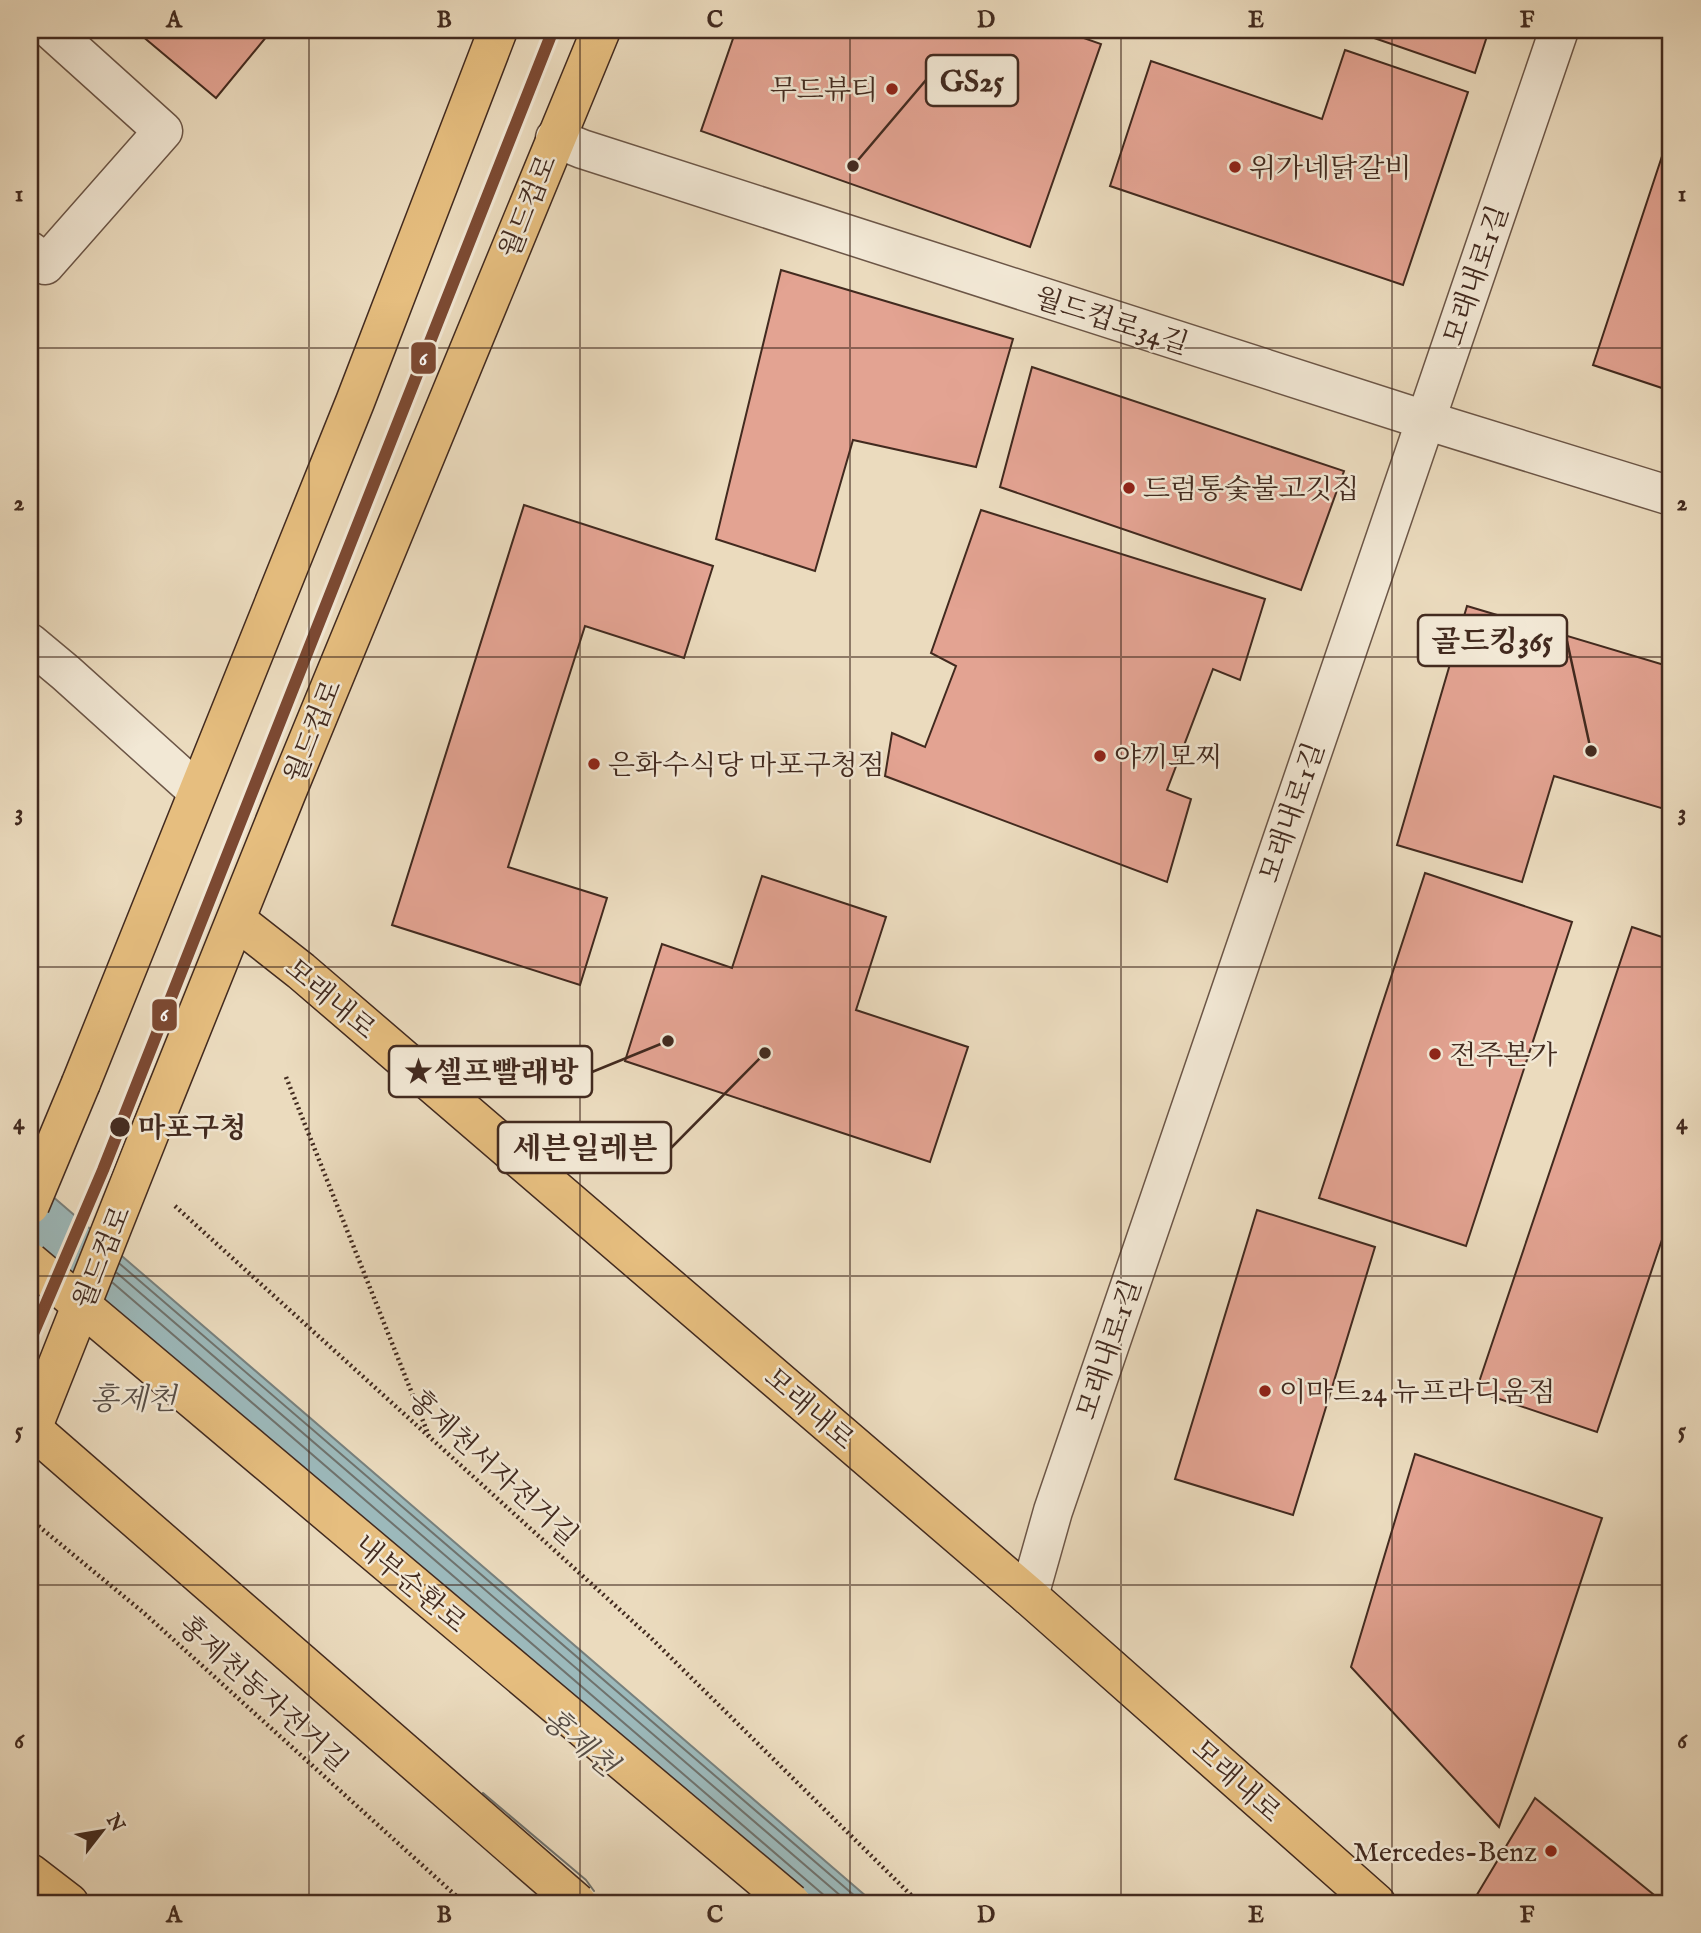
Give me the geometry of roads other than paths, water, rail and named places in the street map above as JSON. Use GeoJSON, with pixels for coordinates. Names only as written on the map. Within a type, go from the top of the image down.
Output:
{"type":"FeatureCollection","features":[{"type":"Feature","properties":{"kind":"main road"},"geometry":{"type":"LineString","coordinates":[[30,1205],[355,402],[498,30]]}},
{"type":"Feature","properties":{"kind":"main road","name":"월드컵로"},"geometry":{"type":"LineString","coordinates":[[30,1434],[236,920],[601,30]]}},
{"type":"Feature","properties":{"kind":"main road","name":"모래내로"},"geometry":{"type":"LineString","coordinates":[[236,920],[301,971],[1029,1596],[1376,1903]]}},
{"type":"Feature","properties":{"kind":"main road","name":"내부순환로"},"geometry":{"type":"LineString","coordinates":[[30,1262],[791,1903]]}},
{"type":"Feature","properties":{"kind":"main road"},"geometry":{"type":"LineString","coordinates":[[30,1427],[577,1903]]}},
{"type":"Feature","properties":{"kind":"main road"},"geometry":{"type":"LineString","coordinates":[[30,1873],[69,1903]]}},
{"type":"Feature","properties":{"kind":"street"},"geometry":{"type":"LineString","coordinates":[[30,251],[45,265],[163,131],[51,30]]}},
{"type":"Feature","properties":{"kind":"street","name":"모래내로1길"},"geometry":{"type":"LineString","coordinates":[[1029,1596],[1057,1498],[1559,30]]}},
{"type":"Feature","properties":{"kind":"street","name":"월드컵로34길"},"geometry":{"type":"LineString","coordinates":[[555,138],[595,154],[1671,496]]}},
{"type":"Feature","properties":{"kind":"street"},"geometry":{"type":"LineString","coordinates":[[30,643],[197,792]]}},
{"type":"Feature","properties":{"kind":"water","name":"홍제천"},"geometry":{"type":"Polygon","coordinates":[[[30,1177],[874,1903],[572,1903],[30,1445],[30,1177]]]}},
{"type":"Feature","properties":{"kind":"place","name":"무드뷰티"},"geometry":{"type":"Point","coordinates":[892,89]}},
{"type":"Feature","properties":{"kind":"place","name":"GS25"},"geometry":{"type":"Point","coordinates":[853,166]}},
{"type":"Feature","properties":{"kind":"place","name":"위가네닭갈비"},"geometry":{"type":"Point","coordinates":[1235,167]}},
{"type":"Feature","properties":{"kind":"place","name":"드럼통숯불고깃집"},"geometry":{"type":"Point","coordinates":[1129,488]}},
{"type":"Feature","properties":{"kind":"place","name":"골드킹365"},"geometry":{"type":"Point","coordinates":[1591,751]}},
{"type":"Feature","properties":{"kind":"place","name":"야끼모찌"},"geometry":{"type":"Point","coordinates":[1100,756]}},
{"type":"Feature","properties":{"kind":"place","name":"은화수식당 마포구청점"},"geometry":{"type":"Point","coordinates":[594,764]}},
{"type":"Feature","properties":{"kind":"place","name":"★셀프빨래방"},"geometry":{"type":"Point","coordinates":[668,1041]}},
{"type":"Feature","properties":{"kind":"place","name":"세븐일레븐"},"geometry":{"type":"Point","coordinates":[765,1053]}},
{"type":"Feature","properties":{"kind":"place","name":"전주본가"},"geometry":{"type":"Point","coordinates":[1435,1054]}},
{"type":"Feature","properties":{"kind":"place","name":"마포구청"},"geometry":{"type":"Point","coordinates":[120,1127]}},
{"type":"Feature","properties":{"kind":"place","name":"이마트24 뉴프라디움점"},"geometry":{"type":"Point","coordinates":[1265,1391]}},
{"type":"Feature","properties":{"kind":"place","name":"Mercedes-Benz"},"geometry":{"type":"Point","coordinates":[1551,1851]}}]}
